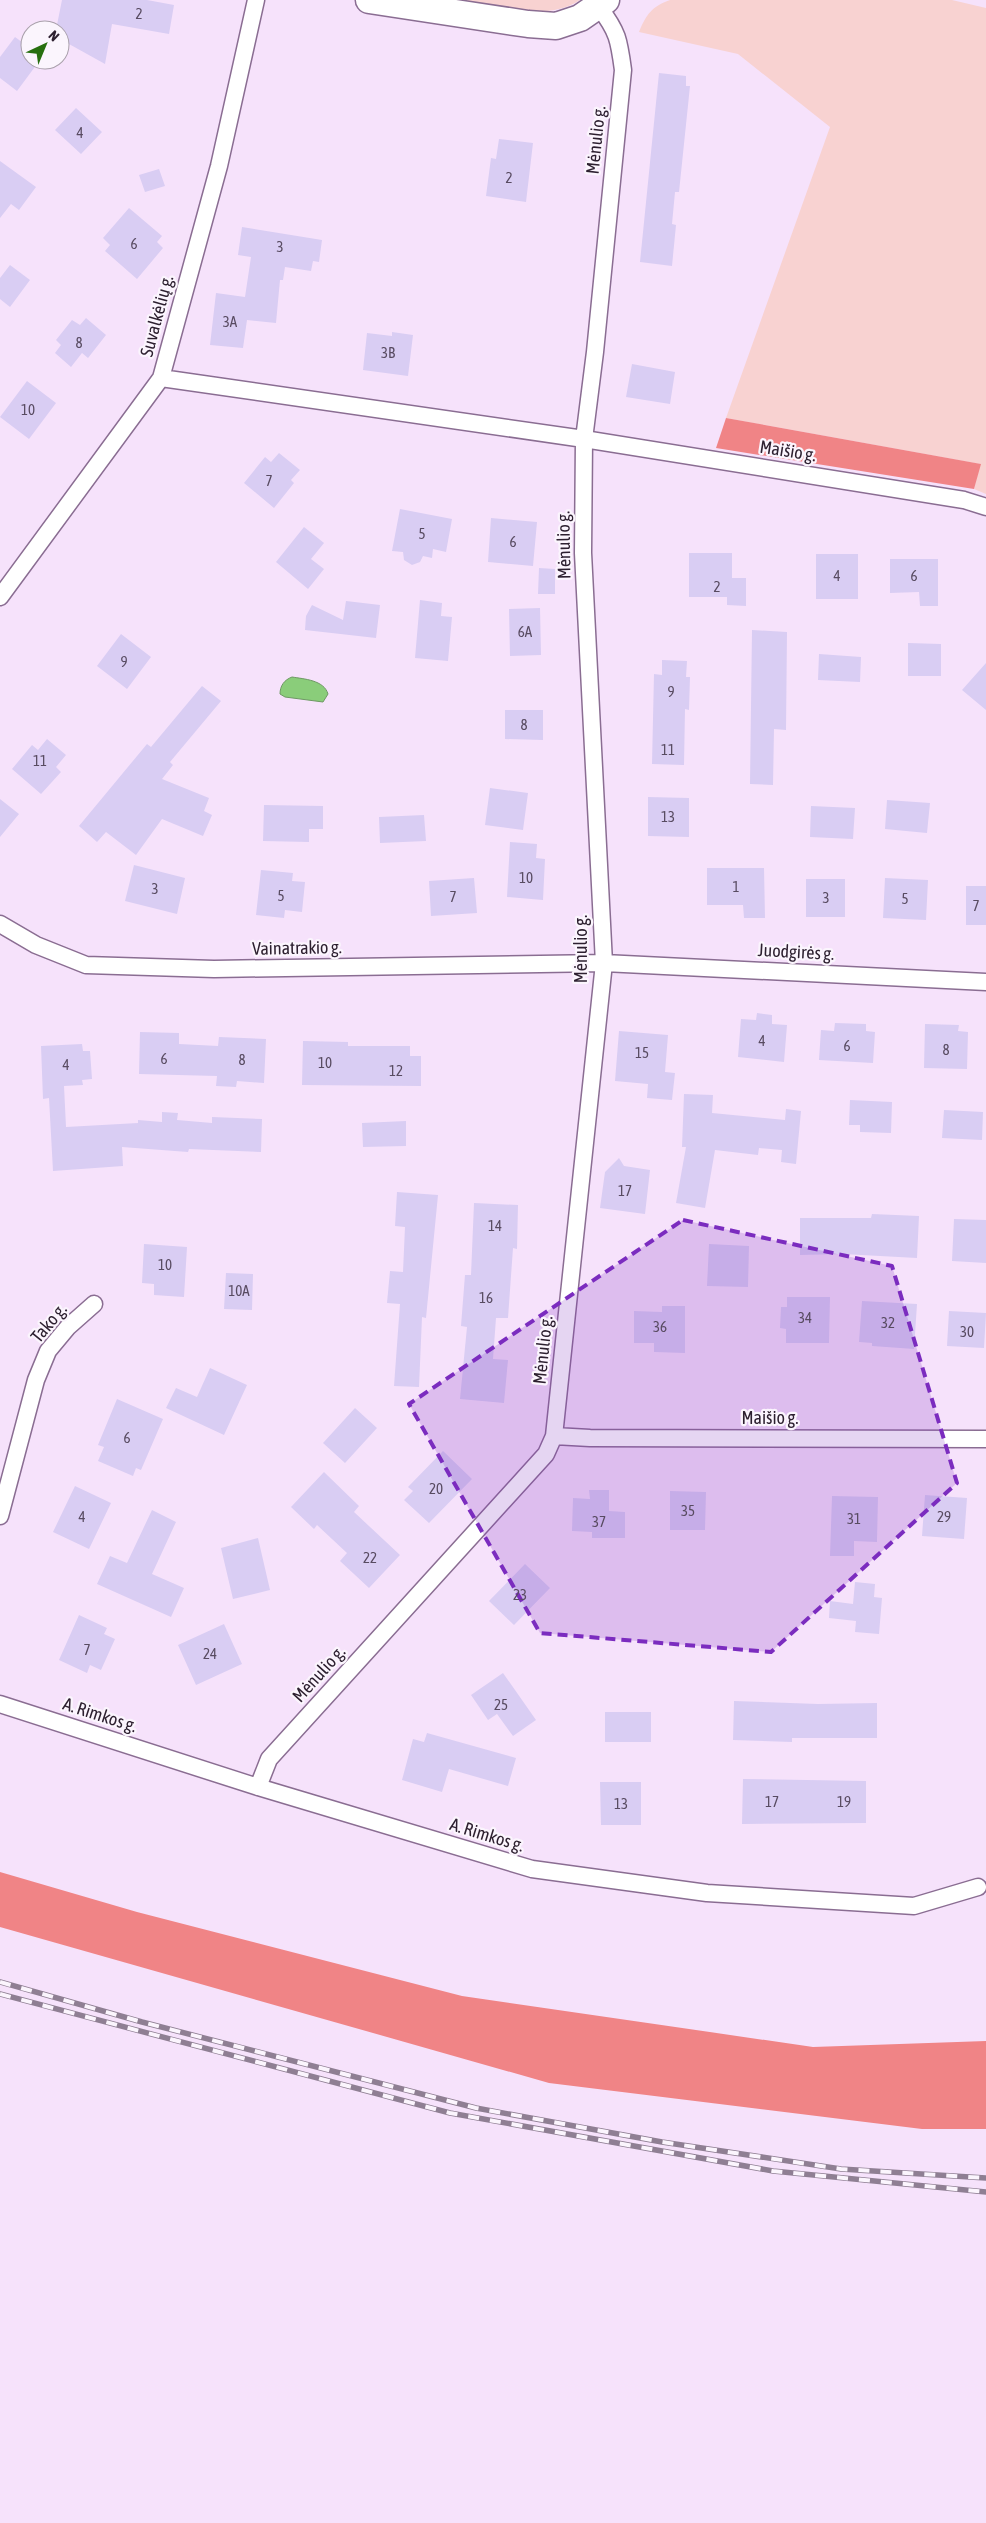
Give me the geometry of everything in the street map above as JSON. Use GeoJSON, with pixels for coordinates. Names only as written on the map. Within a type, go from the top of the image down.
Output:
{"type":"FeatureCollection","features":[{"type":"Feature","properties":{"kind":"main road"},"geometry":{"type":"LineString","coordinates":[[369,0],[528,24],[556,26],[580,18],[602,4]]}},
{"type":"Feature","properties":{"kind":"street","name":"Suvalkėlių g."},"geometry":{"type":"LineString","coordinates":[[0,597],[162,378],[219,166],[256,0]]}},
{"type":"Feature","properties":{"kind":"street","name":"Mėnulio g."},"geometry":{"type":"LineString","coordinates":[[258,1787],[269,1759],[546,1454],[554,1436],[604,963],[583,553],[584,439],[595,352],[622,70],[619,39],[602,4]]}},
{"type":"Feature","properties":{"kind":"street","name":"Maišio g."},"geometry":{"type":"LineString","coordinates":[[162,378],[584,439],[964,500],[986,506]]}},
{"type":"Feature","properties":{"kind":"street","name":"Vainatrakio g."},"geometry":{"type":"LineString","coordinates":[[0,924],[36,945],[86,965],[214,969],[604,963]]}},
{"type":"Feature","properties":{"kind":"street","name":"Juodgirės g."},"geometry":{"type":"LineString","coordinates":[[604,963],[986,982]]}},
{"type":"Feature","properties":{"kind":"street","name":"Tako g."},"geometry":{"type":"LineString","coordinates":[[0,1516],[36,1380],[48,1351],[68,1327],[94,1304]]}},
{"type":"Feature","properties":{"kind":"street","name":"Maišio g."},"geometry":{"type":"LineString","coordinates":[[554,1436],[590,1438],[986,1439]]}},
{"type":"Feature","properties":{"kind":"street","name":"A. Rimkos g."},"geometry":{"type":"LineString","coordinates":[[0,1704],[258,1787],[532,1869],[707,1893],[914,1906],[978,1887]]}},
{"type":"Feature","properties":{"kind":"highlighted area"},"geometry":{"type":"Polygon","coordinates":[[[683,1220],[892,1266],[957,1483],[771,1652],[540,1633],[409,1404],[683,1220]]]}},
{"type":"Feature","properties":{"kind":"shaded area"},"geometry":{"type":"Polygon","coordinates":[[[457,0],[580,0],[552,11],[536,12],[503,9],[457,0]]]}},
{"type":"Feature","properties":{"kind":"shaded area"},"geometry":{"type":"Polygon","coordinates":[[[670,0],[952,0],[986,8],[986,494],[974,489],[980,464],[726,418],[830,127],[738,54],[639,32],[650,12],[670,0]]]}},
{"type":"Feature","properties":{"kind":"shaded area"},"geometry":{"type":"Polygon","coordinates":[[[726,418],[981,464],[974,489],[716,448],[726,418]]]}},
{"type":"Feature","properties":{"kind":"shaded area"},"geometry":{"type":"Polygon","coordinates":[[[292,677],[313,681],[326,689],[328,694],[323,702],[285,697],[280,694],[283,684],[292,677]]]}},
{"type":"Feature","properties":{"kind":"shaded area"},"geometry":{"type":"Polygon","coordinates":[[[0,1872],[137,1912],[462,1996],[813,2047],[986,2041],[986,2129],[922,2129],[549,2083],[0,1927],[0,1872]]]}},
{"type":"Feature","properties":{"kind":"building"},"geometry":{"type":"Polygon","coordinates":[[[62,0],[147,0],[174,5],[169,34],[112,24],[105,64],[70,45],[70,20],[58,20],[62,0]]]}},
{"type":"Feature","properties":{"kind":"building"},"geometry":{"type":"Polygon","coordinates":[[[15,37],[20,41],[20,70],[33,70],[17,91],[0,78],[0,57],[15,37]]]}},
{"type":"Feature","properties":{"kind":"building"},"geometry":{"type":"Polygon","coordinates":[[[659,73],[686,76],[686,86],[690,86],[679,192],[675,192],[672,224],[676,225],[672,266],[640,262],[659,73]]]}},
{"type":"Feature","properties":{"kind":"building"},"geometry":{"type":"Polygon","coordinates":[[[76,108],[102,132],[81,154],[55,130],[76,108]]]}},
{"type":"Feature","properties":{"kind":"building"},"geometry":{"type":"Polygon","coordinates":[[[499,139],[533,143],[526,202],[486,196],[491,158],[496,159],[499,139]]]}},
{"type":"Feature","properties":{"kind":"building"},"geometry":{"type":"Polygon","coordinates":[[[0,161],[36,187],[19,210],[11,204],[0,218],[0,161]]]}},
{"type":"Feature","properties":{"kind":"building"},"geometry":{"type":"Polygon","coordinates":[[[159,169],[165,186],[145,192],[139,175],[159,169]]]}},
{"type":"Feature","properties":{"kind":"building"},"geometry":{"type":"Polygon","coordinates":[[[129,208],[162,236],[157,242],[163,248],[137,279],[105,251],[110,245],[103,238],[129,208]]]}},
{"type":"Feature","properties":{"kind":"building"},"geometry":{"type":"Polygon","coordinates":[[[242,227],[322,240],[319,262],[313,261],[311,271],[285,267],[283,280],[280,280],[276,323],[247,320],[243,348],[210,345],[216,293],[245,297],[251,257],[238,255],[242,227]]]}},
{"type":"Feature","properties":{"kind":"building"},"geometry":{"type":"Polygon","coordinates":[[[10,265],[30,280],[10,307],[0,299],[0,278],[10,265]]]}},
{"type":"Feature","properties":{"kind":"building"},"geometry":{"type":"Polygon","coordinates":[[[86,318],[106,335],[88,358],[82,353],[71,367],[55,353],[61,345],[56,340],[72,320],[80,325],[86,318]]]}},
{"type":"Feature","properties":{"kind":"building"},"geometry":{"type":"Polygon","coordinates":[[[392,332],[413,335],[408,376],[363,370],[367,333],[392,336],[392,332]]]}},
{"type":"Feature","properties":{"kind":"building"},"geometry":{"type":"Polygon","coordinates":[[[632,364],[675,372],[670,404],[626,397],[632,364]]]}},
{"type":"Feature","properties":{"kind":"building"},"geometry":{"type":"Polygon","coordinates":[[[27,381],[56,403],[29,439],[0,417],[27,381]]]}},
{"type":"Feature","properties":{"kind":"building"},"geometry":{"type":"Polygon","coordinates":[[[279,453],[300,470],[291,480],[294,483],[274,508],[244,483],[265,457],[271,462],[279,453]]]}},
{"type":"Feature","properties":{"kind":"building"},"geometry":{"type":"Polygon","coordinates":[[[400,509],[452,519],[446,552],[433,549],[432,558],[423,556],[420,562],[412,565],[404,560],[403,552],[392,551],[400,509]]]}},
{"type":"Feature","properties":{"kind":"building"},"geometry":{"type":"Polygon","coordinates":[[[491,518],[537,522],[533,566],[488,562],[491,518]]]}},
{"type":"Feature","properties":{"kind":"building"},"geometry":{"type":"Polygon","coordinates":[[[304,527],[324,543],[311,559],[324,569],[308,589],[276,562],[304,527]]]}},
{"type":"Feature","properties":{"kind":"building"},"geometry":{"type":"Polygon","coordinates":[[[689,553],[732,553],[732,578],[746,578],[746,606],[727,605],[727,597],[689,597],[689,553]]]}},
{"type":"Feature","properties":{"kind":"building"},"geometry":{"type":"Polygon","coordinates":[[[816,554],[858,554],[858,599],[816,599],[816,554]]]}},
{"type":"Feature","properties":{"kind":"building"},"geometry":{"type":"Polygon","coordinates":[[[890,559],[938,559],[938,606],[920,606],[919,592],[890,593],[890,559]]]}},
{"type":"Feature","properties":{"kind":"building"},"geometry":{"type":"Polygon","coordinates":[[[539,568],[555,569],[555,594],[538,594],[539,568]]]}},
{"type":"Feature","properties":{"kind":"building"},"geometry":{"type":"Polygon","coordinates":[[[420,600],[442,603],[441,616],[452,617],[448,661],[415,658],[420,600]]]}},
{"type":"Feature","properties":{"kind":"building"},"geometry":{"type":"Polygon","coordinates":[[[346,601],[380,605],[376,638],[305,630],[306,616],[312,605],[343,620],[346,601]]]}},
{"type":"Feature","properties":{"kind":"building"},"geometry":{"type":"Polygon","coordinates":[[[540,608],[541,655],[510,656],[509,609],[540,608]]]}},
{"type":"Feature","properties":{"kind":"building"},"geometry":{"type":"Polygon","coordinates":[[[752,630],[787,632],[786,730],[774,729],[773,785],[750,784],[752,630]]]}},
{"type":"Feature","properties":{"kind":"building"},"geometry":{"type":"Polygon","coordinates":[[[121,634],[151,657],[127,689],[97,666],[121,634]]]}},
{"type":"Feature","properties":{"kind":"building"},"geometry":{"type":"Polygon","coordinates":[[[908,643],[941,644],[941,676],[908,676],[908,643]]]}},
{"type":"Feature","properties":{"kind":"building"},"geometry":{"type":"Polygon","coordinates":[[[819,654],[861,657],[860,682],[818,680],[819,654]]]}},
{"type":"Feature","properties":{"kind":"building"},"geometry":{"type":"Polygon","coordinates":[[[662,660],[687,661],[686,677],[690,677],[689,710],[685,709],[684,765],[652,764],[654,674],[662,675],[662,660]]]}},
{"type":"Feature","properties":{"kind":"building"},"geometry":{"type":"Polygon","coordinates":[[[986,663],[986,710],[962,690],[986,663]]]}},
{"type":"Feature","properties":{"kind":"building"},"geometry":{"type":"Polygon","coordinates":[[[202,686],[221,701],[170,762],[173,765],[162,779],[209,798],[204,811],[212,815],[203,836],[162,819],[136,855],[106,832],[97,842],[79,826],[147,744],[151,747],[202,686]]]}},
{"type":"Feature","properties":{"kind":"building"},"geometry":{"type":"Polygon","coordinates":[[[505,710],[543,710],[543,740],[505,739],[505,710]]]}},
{"type":"Feature","properties":{"kind":"building"},"geometry":{"type":"Polygon","coordinates":[[[47,739],[66,755],[56,767],[61,772],[41,794],[12,769],[32,745],[38,750],[47,739]]]}},
{"type":"Feature","properties":{"kind":"building"},"geometry":{"type":"Polygon","coordinates":[[[490,788],[528,793],[523,830],[485,825],[490,788]]]}},
{"type":"Feature","properties":{"kind":"building"},"geometry":{"type":"Polygon","coordinates":[[[648,797],[689,798],[689,837],[648,836],[648,797]]]}},
{"type":"Feature","properties":{"kind":"building"},"geometry":{"type":"Polygon","coordinates":[[[0,799],[19,814],[0,837],[0,799]]]}},
{"type":"Feature","properties":{"kind":"building"},"geometry":{"type":"Polygon","coordinates":[[[887,800],[930,803],[927,833],[885,829],[887,800]]]}},
{"type":"Feature","properties":{"kind":"building"},"geometry":{"type":"Polygon","coordinates":[[[264,805],[323,806],[323,829],[309,829],[309,842],[263,841],[264,805]]]}},
{"type":"Feature","properties":{"kind":"building"},"geometry":{"type":"Polygon","coordinates":[[[811,806],[855,808],[853,839],[810,837],[811,806]]]}},
{"type":"Feature","properties":{"kind":"building"},"geometry":{"type":"Polygon","coordinates":[[[424,815],[426,841],[380,843],[379,817],[424,815]]]}},
{"type":"Feature","properties":{"kind":"building"},"geometry":{"type":"Polygon","coordinates":[[[510,842],[537,844],[536,858],[545,859],[543,900],[507,897],[510,842]]]}},
{"type":"Feature","properties":{"kind":"building"},"geometry":{"type":"Polygon","coordinates":[[[134,865],[185,878],[177,914],[125,901],[134,865]]]}},
{"type":"Feature","properties":{"kind":"building"},"geometry":{"type":"Polygon","coordinates":[[[707,868],[764,868],[765,918],[744,918],[743,905],[707,905],[707,868]]]}},
{"type":"Feature","properties":{"kind":"building"},"geometry":{"type":"Polygon","coordinates":[[[261,870],[293,873],[292,881],[305,882],[302,912],[285,910],[284,918],[256,915],[261,870]]]}},
{"type":"Feature","properties":{"kind":"building"},"geometry":{"type":"Polygon","coordinates":[[[474,878],[477,913],[431,916],[429,881],[474,878]]]}},
{"type":"Feature","properties":{"kind":"building"},"geometry":{"type":"Polygon","coordinates":[[[885,878],[928,880],[926,920],[883,918],[885,878]]]}},
{"type":"Feature","properties":{"kind":"building"},"geometry":{"type":"Polygon","coordinates":[[[806,879],[845,879],[845,917],[806,917],[806,879]]]}},
{"type":"Feature","properties":{"kind":"building"},"geometry":{"type":"Polygon","coordinates":[[[966,886],[986,886],[986,925],[966,925],[966,886]]]}},
{"type":"Feature","properties":{"kind":"building"},"geometry":{"type":"Polygon","coordinates":[[[757,1013],[772,1015],[772,1024],[787,1025],[784,1062],[738,1057],[741,1019],[756,1020],[757,1013]]]}},
{"type":"Feature","properties":{"kind":"building"},"geometry":{"type":"Polygon","coordinates":[[[835,1023],[866,1024],[866,1031],[875,1032],[873,1063],[819,1060],[821,1030],[834,1031],[835,1023]]]}},
{"type":"Feature","properties":{"kind":"building"},"geometry":{"type":"Polygon","coordinates":[[[925,1024],[959,1025],[958,1031],[968,1032],[967,1069],[924,1068],[925,1024]]]}},
{"type":"Feature","properties":{"kind":"building"},"geometry":{"type":"Polygon","coordinates":[[[619,1031],[668,1035],[665,1072],[675,1073],[672,1100],[647,1098],[648,1084],[615,1081],[619,1031]]]}},
{"type":"Feature","properties":{"kind":"building"},"geometry":{"type":"Polygon","coordinates":[[[140,1032],[179,1033],[179,1044],[218,1046],[219,1037],[266,1039],[264,1083],[237,1081],[236,1087],[216,1086],[217,1076],[139,1074],[140,1032]]]}},
{"type":"Feature","properties":{"kind":"building"},"geometry":{"type":"Polygon","coordinates":[[[303,1041],[348,1042],[348,1046],[410,1046],[410,1056],[421,1056],[421,1086],[302,1085],[303,1041]]]}},
{"type":"Feature","properties":{"kind":"building"},"geometry":{"type":"Polygon","coordinates":[[[82,1044],[83,1051],[90,1051],[92,1079],[82,1080],[83,1085],[64,1086],[66,1127],[138,1123],[138,1120],[162,1122],[162,1112],[178,1113],[177,1120],[212,1123],[212,1117],[262,1119],[261,1152],[189,1149],[188,1152],[122,1147],[123,1166],[53,1171],[49,1098],[43,1099],[41,1046],[82,1044]]]}},
{"type":"Feature","properties":{"kind":"building"},"geometry":{"type":"Polygon","coordinates":[[[684,1094],[713,1095],[712,1113],[785,1120],[786,1109],[801,1111],[796,1164],[781,1162],[782,1150],[759,1148],[758,1155],[715,1150],[705,1208],[676,1203],[686,1147],[682,1147],[684,1094]]]}},
{"type":"Feature","properties":{"kind":"building"},"geometry":{"type":"Polygon","coordinates":[[[850,1100],[892,1102],[891,1133],[860,1132],[860,1125],[849,1125],[850,1100]]]}},
{"type":"Feature","properties":{"kind":"building"},"geometry":{"type":"Polygon","coordinates":[[[944,1110],[983,1112],[982,1140],[942,1138],[944,1110]]]}},
{"type":"Feature","properties":{"kind":"building"},"geometry":{"type":"Polygon","coordinates":[[[406,1121],[406,1146],[363,1147],[362,1123],[406,1121]]]}},
{"type":"Feature","properties":{"kind":"building"},"geometry":{"type":"Polygon","coordinates":[[[619,1158],[624,1166],[650,1170],[645,1214],[600,1208],[605,1172],[619,1158]]]}},
{"type":"Feature","properties":{"kind":"building"},"geometry":{"type":"Polygon","coordinates":[[[397,1192],[438,1195],[426,1318],[422,1317],[419,1387],[394,1386],[400,1304],[387,1303],[390,1271],[403,1272],[405,1227],[395,1226],[397,1192]]]}},
{"type":"Feature","properties":{"kind":"building"},"geometry":{"type":"Polygon","coordinates":[[[474,1203],[518,1205],[517,1249],[513,1248],[508,1318],[496,1318],[493,1359],[508,1360],[504,1403],[460,1399],[467,1327],[461,1326],[465,1275],[471,1275],[474,1203]]]}},
{"type":"Feature","properties":{"kind":"building"},"geometry":{"type":"Polygon","coordinates":[[[872,1214],[919,1216],[917,1258],[843,1254],[800,1255],[800,1218],[871,1218],[872,1214]]]}},
{"type":"Feature","properties":{"kind":"building"},"geometry":{"type":"Polygon","coordinates":[[[954,1219],[986,1220],[986,1263],[952,1261],[954,1219]]]}},
{"type":"Feature","properties":{"kind":"building"},"geometry":{"type":"Polygon","coordinates":[[[144,1244],[187,1247],[184,1297],[154,1295],[154,1284],[142,1283],[144,1244]]]}},
{"type":"Feature","properties":{"kind":"building"},"geometry":{"type":"Polygon","coordinates":[[[709,1244],[749,1246],[748,1287],[707,1286],[709,1244]]]}},
{"type":"Feature","properties":{"kind":"building"},"geometry":{"type":"Polygon","coordinates":[[[226,1273],[253,1274],[252,1310],[224,1309],[226,1273]]]}},
{"type":"Feature","properties":{"kind":"building"},"geometry":{"type":"Polygon","coordinates":[[[787,1297],[830,1297],[829,1343],[786,1343],[786,1329],[780,1328],[781,1307],[787,1307],[787,1297]]]}},
{"type":"Feature","properties":{"kind":"building"},"geometry":{"type":"Polygon","coordinates":[[[862,1301],[917,1304],[914,1349],[872,1346],[872,1343],[859,1342],[862,1301]]]}},
{"type":"Feature","properties":{"kind":"building"},"geometry":{"type":"Polygon","coordinates":[[[662,1306],[685,1306],[685,1353],[654,1352],[654,1343],[634,1343],[634,1311],[662,1312],[662,1306]]]}},
{"type":"Feature","properties":{"kind":"building"},"geometry":{"type":"Polygon","coordinates":[[[949,1311],[986,1313],[984,1348],[947,1346],[949,1311]]]}},
{"type":"Feature","properties":{"kind":"building"},"geometry":{"type":"Polygon","coordinates":[[[210,1368],[247,1385],[224,1435],[166,1408],[176,1388],[197,1397],[210,1368]]]}},
{"type":"Feature","properties":{"kind":"building"},"geometry":{"type":"Polygon","coordinates":[[[117,1399],[163,1419],[141,1470],[136,1468],[133,1476],[98,1461],[104,1447],[98,1445],[117,1399]]]}},
{"type":"Feature","properties":{"kind":"building"},"geometry":{"type":"Polygon","coordinates":[[[355,1408],[377,1428],[345,1463],[323,1443],[355,1408]]]}},
{"type":"Feature","properties":{"kind":"building"},"geometry":{"type":"Polygon","coordinates":[[[443,1451],[472,1479],[429,1523],[404,1500],[413,1491],[408,1487],[443,1451]]]}},
{"type":"Feature","properties":{"kind":"building"},"geometry":{"type":"Polygon","coordinates":[[[324,1472],[359,1506],[354,1512],[400,1555],[369,1588],[340,1561],[347,1553],[317,1525],[314,1529],[291,1507],[324,1472]]]}},
{"type":"Feature","properties":{"kind":"building"},"geometry":{"type":"Polygon","coordinates":[[[75,1486],[111,1503],[89,1549],[53,1532],[75,1486]]]}},
{"type":"Feature","properties":{"kind":"building"},"geometry":{"type":"Polygon","coordinates":[[[589,1490],[609,1490],[609,1511],[625,1512],[625,1538],[592,1538],[592,1532],[572,1531],[573,1498],[590,1499],[589,1490]]]}},
{"type":"Feature","properties":{"kind":"building"},"geometry":{"type":"Polygon","coordinates":[[[670,1491],[706,1492],[705,1530],[670,1530],[670,1491]]]}},
{"type":"Feature","properties":{"kind":"building"},"geometry":{"type":"Polygon","coordinates":[[[925,1495],[967,1498],[964,1539],[922,1536],[925,1495]]]}},
{"type":"Feature","properties":{"kind":"building"},"geometry":{"type":"Polygon","coordinates":[[[832,1496],[878,1497],[877,1542],[854,1541],[854,1556],[830,1556],[832,1496]]]}},
{"type":"Feature","properties":{"kind":"building"},"geometry":{"type":"Polygon","coordinates":[[[152,1510],[176,1522],[152,1574],[184,1588],[171,1617],[97,1584],[110,1556],[127,1563],[152,1510]]]}},
{"type":"Feature","properties":{"kind":"building"},"geometry":{"type":"Polygon","coordinates":[[[258,1538],[270,1590],[233,1599],[221,1548],[258,1538]]]}},
{"type":"Feature","properties":{"kind":"building"},"geometry":{"type":"Polygon","coordinates":[[[525,1564],[550,1588],[514,1625],[489,1601],[525,1564]]]}},
{"type":"Feature","properties":{"kind":"building"},"geometry":{"type":"Polygon","coordinates":[[[855,1582],[875,1584],[874,1597],[882,1598],[879,1634],[855,1632],[856,1621],[829,1618],[830,1601],[853,1604],[855,1582]]]}},
{"type":"Feature","properties":{"kind":"building"},"geometry":{"type":"Polygon","coordinates":[[[79,1615],[107,1628],[104,1634],[115,1639],[101,1670],[90,1665],[87,1673],[59,1660],[79,1615]]]}},
{"type":"Feature","properties":{"kind":"building"},"geometry":{"type":"Polygon","coordinates":[[[224,1624],[242,1664],[196,1685],[178,1645],[224,1624]]]}},
{"type":"Feature","properties":{"kind":"building"},"geometry":{"type":"Polygon","coordinates":[[[503,1673],[536,1720],[513,1736],[497,1714],[488,1720],[471,1695],[503,1673]]]}},
{"type":"Feature","properties":{"kind":"building"},"geometry":{"type":"Polygon","coordinates":[[[734,1701],[818,1704],[877,1703],[877,1738],[792,1738],[792,1742],[733,1740],[734,1701]]]}},
{"type":"Feature","properties":{"kind":"building"},"geometry":{"type":"Polygon","coordinates":[[[605,1712],[651,1712],[651,1742],[605,1742],[605,1712]]]}},
{"type":"Feature","properties":{"kind":"building"},"geometry":{"type":"Polygon","coordinates":[[[427,1733],[516,1758],[508,1786],[449,1769],[442,1792],[402,1780],[413,1739],[424,1742],[427,1733]]]}},
{"type":"Feature","properties":{"kind":"building"},"geometry":{"type":"Polygon","coordinates":[[[743,1779],[866,1781],[866,1823],[742,1824],[743,1779]]]}},
{"type":"Feature","properties":{"kind":"building"},"geometry":{"type":"Polygon","coordinates":[[[600,1782],[641,1782],[641,1825],[601,1825],[600,1782]]]}},
{"type":"Feature","properties":{"kind":"railway"},"geometry":{"type":"LineString","coordinates":[[0,1982],[142,2022],[476,2108],[662,2142],[841,2169],[986,2178]]}},
{"type":"Feature","properties":{"kind":"railway"},"geometry":{"type":"LineString","coordinates":[[0,1994],[450,2113],[773,2171],[986,2192]]}}]}
